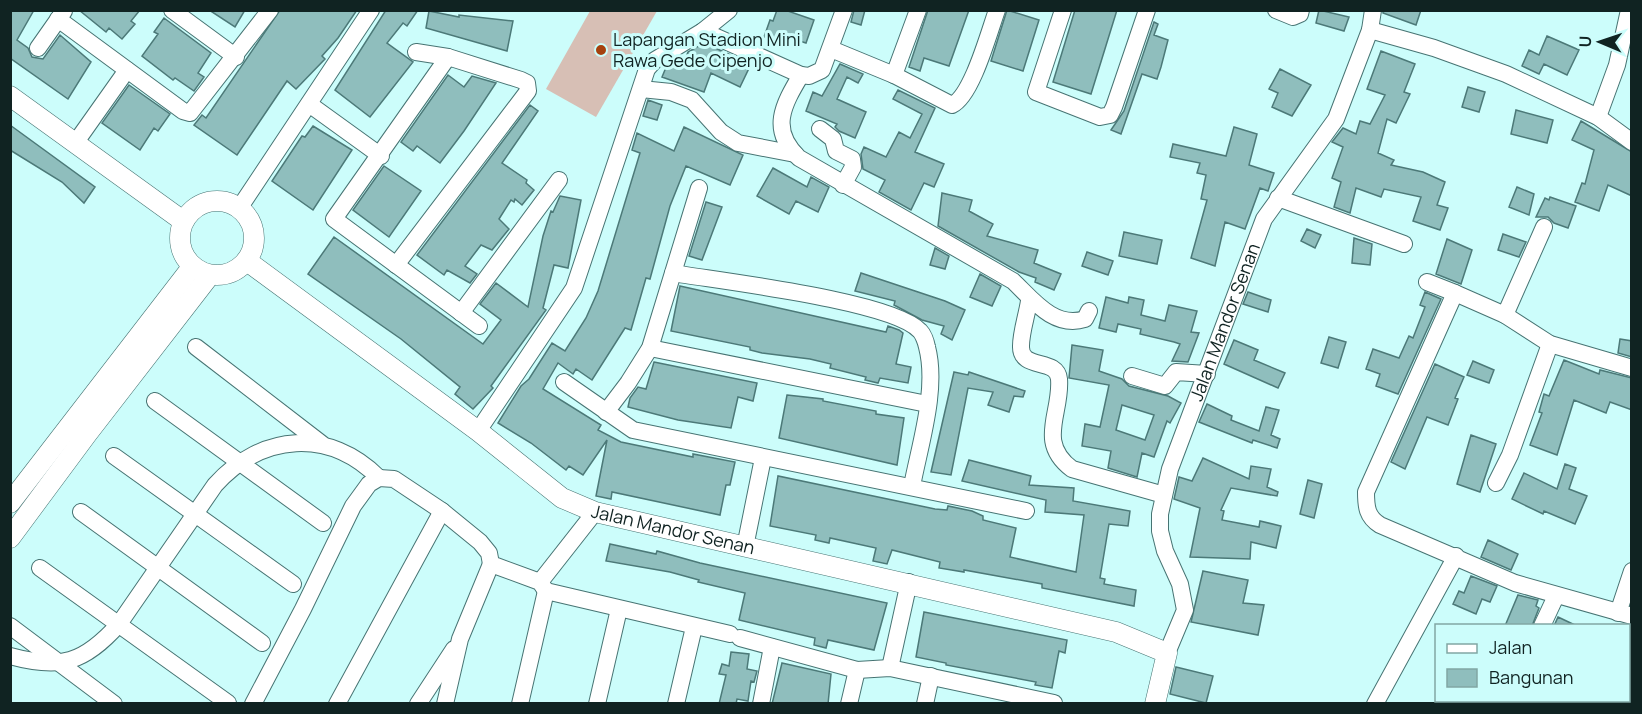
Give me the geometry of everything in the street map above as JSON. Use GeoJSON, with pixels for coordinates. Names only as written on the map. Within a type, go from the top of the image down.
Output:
{"type":"FeatureCollection","features":[{"type":"Feature","properties":{"kind":"street"},"geometry":{"type":"LineString","coordinates":[[172,10],[236,57]]}},
{"type":"Feature","properties":{"kind":"street"},"geometry":{"type":"LineString","coordinates":[[38,48],[61,15],[127,70],[183,111],[190,113],[236,57],[270,10]]}},
{"type":"Feature","properties":{"kind":"street"},"geometry":{"type":"LineString","coordinates":[[240,207],[371,10]]}},
{"type":"Feature","properties":{"kind":"street"},"geometry":{"type":"LineString","coordinates":[[478,431],[574,288],[647,69],[655,60],[703,31],[729,10]]}},
{"type":"Feature","properties":{"kind":"street"},"geometry":{"type":"LineString","coordinates":[[703,31],[801,75],[818,74],[831,49],[844,10]]}},
{"type":"Feature","properties":{"kind":"street"},"geometry":{"type":"LineString","coordinates":[[894,75],[918,10]]}},
{"type":"Feature","properties":{"kind":"street"},"geometry":{"type":"LineString","coordinates":[[831,49],[894,75],[952,105],[958,102],[973,76],[997,10]]}},
{"type":"Feature","properties":{"kind":"street"},"geometry":{"type":"LineString","coordinates":[[1063,10],[1036,92],[1100,117],[1110,115],[1114,107],[1147,10]]}},
{"type":"Feature","properties":{"kind":"street"},"geometry":{"type":"LineString","coordinates":[[1276,10],[1293,16],[1300,14],[1301,10]]}},
{"type":"Feature","properties":{"kind":"street","name":"Jalan Mandor Senan"},"geometry":{"type":"LineString","coordinates":[[1155,704],[1167,653],[1185,610],[1180,584],[1165,551],[1160,531],[1164,495],[1185,426],[1207,374],[1264,219],[1336,119],[1370,30],[1373,10]]}},
{"type":"Feature","properties":{"kind":"street"},"geometry":{"type":"LineString","coordinates":[[1598,117],[1617,65],[1629,10]]}},
{"type":"Feature","properties":{"kind":"street"},"geometry":{"type":"LineString","coordinates":[[1370,30],[1434,48],[1506,74],[1598,117],[1632,142]]}},
{"type":"Feature","properties":{"kind":"street"},"geometry":{"type":"LineString","coordinates":[[396,265],[528,91],[527,83],[520,80],[448,57],[416,52]]}},
{"type":"Feature","properties":{"kind":"street"},"geometry":{"type":"LineString","coordinates":[[448,57],[381,156],[334,219],[479,326]]}},
{"type":"Feature","properties":{"kind":"street"},"geometry":{"type":"LineString","coordinates":[[76,142],[127,70]]}},
{"type":"Feature","properties":{"kind":"street"},"geometry":{"type":"LineString","coordinates":[[801,75],[783,105],[781,127],[786,145],[795,154],[1013,282],[1029,301],[1061,318],[1079,321],[1085,319],[1089,310]]}},
{"type":"Feature","properties":{"kind":"street"},"geometry":{"type":"LineString","coordinates":[[640,89],[672,92],[693,100],[721,132],[738,143],[795,154]]}},
{"type":"Feature","properties":{"kind":"street"},"geometry":{"type":"LineString","coordinates":[[10,96],[183,221]]}},
{"type":"Feature","properties":{"kind":"street"},"geometry":{"type":"LineString","coordinates":[[309,104],[381,156]]}},
{"type":"Feature","properties":{"kind":"street"},"geometry":{"type":"LineString","coordinates":[[820,129],[833,139],[836,151],[852,159],[853,166],[843,184]]}},
{"type":"Feature","properties":{"kind":"street"},"geometry":{"type":"LineString","coordinates":[[461,313],[559,180]]}},
{"type":"Feature","properties":{"kind":"street"},"geometry":{"type":"LineString","coordinates":[[606,412],[650,348],[699,188]]}},
{"type":"Feature","properties":{"kind":"street"},"geometry":{"type":"LineString","coordinates":[[1278,198],[1404,244]]}},
{"type":"Feature","properties":{"kind":"street"},"geometry":{"type":"LineString","coordinates":[[219,200],[240,207],[252,223],[254,243],[247,261],[237,270],[224,275],[210,275],[192,267],[183,253],[179,237],[183,221],[198,205],[209,202],[219,200]]}},
{"type":"Feature","properties":{"kind":"street"},"geometry":{"type":"LineString","coordinates":[[1505,315],[1544,227]]}},
{"type":"Feature","properties":{"kind":"street","name":"Jalan Mandor Senan"},"geometry":{"type":"LineString","coordinates":[[247,261],[478,431],[571,504],[745,547],[909,582],[1116,632],[1167,653]]}},
{"type":"Feature","properties":{"kind":"street"},"geometry":{"type":"LineString","coordinates":[[10,538],[80,428],[192,267]]}},
{"type":"Feature","properties":{"kind":"street"},"geometry":{"type":"LineString","coordinates":[[673,273],[859,305],[900,318],[921,331],[927,346],[931,381],[912,486]]}},
{"type":"Feature","properties":{"kind":"street"},"geometry":{"type":"LineString","coordinates":[[10,503],[80,428],[210,275]]}},
{"type":"Feature","properties":{"kind":"street"},"geometry":{"type":"LineString","coordinates":[[1427,282],[1505,315],[1550,344],[1632,368]]}},
{"type":"Feature","properties":{"kind":"street"},"geometry":{"type":"LineString","coordinates":[[1455,294],[1366,492],[1366,505],[1371,519],[1380,525],[1515,583],[1625,615],[1632,571]]}},
{"type":"Feature","properties":{"kind":"street"},"geometry":{"type":"LineString","coordinates":[[1029,301],[1020,348],[1024,357],[1032,363],[1053,367],[1057,371],[1059,380],[1052,427],[1054,447],[1062,462],[1072,469],[1164,495]]}},
{"type":"Feature","properties":{"kind":"street"},"geometry":{"type":"LineString","coordinates":[[1496,483],[1510,455],[1550,344]]}},
{"type":"Feature","properties":{"kind":"street"},"geometry":{"type":"LineString","coordinates":[[196,347],[322,444],[363,461],[380,478]]}},
{"type":"Feature","properties":{"kind":"street"},"geometry":{"type":"LineString","coordinates":[[650,348],[927,404]]}},
{"type":"Feature","properties":{"kind":"street"},"geometry":{"type":"LineString","coordinates":[[1132,376],[1165,386],[1176,372],[1207,374]]}},
{"type":"Feature","properties":{"kind":"street"},"geometry":{"type":"LineString","coordinates":[[564,382],[633,430],[1026,511]]}},
{"type":"Feature","properties":{"kind":"street"},"geometry":{"type":"LineString","coordinates":[[155,401],[323,523]]}},
{"type":"Feature","properties":{"kind":"street"},"geometry":{"type":"LineString","coordinates":[[10,656],[32,662],[61,664],[85,656],[118,624],[215,485],[241,463],[264,449],[292,443],[322,444]]}},
{"type":"Feature","properties":{"kind":"street"},"geometry":{"type":"LineString","coordinates":[[114,456],[293,584]]}},
{"type":"Feature","properties":{"kind":"street"},"geometry":{"type":"LineString","coordinates":[[745,547],[763,458]]}},
{"type":"Feature","properties":{"kind":"street"},"geometry":{"type":"LineString","coordinates":[[253,704],[303,609],[353,506],[369,484],[380,478],[394,478],[442,511],[489,553],[491,564],[460,639],[445,704]]}},
{"type":"Feature","properties":{"kind":"street"},"geometry":{"type":"LineString","coordinates":[[337,704],[442,511]]}},
{"type":"Feature","properties":{"kind":"street"},"geometry":{"type":"LineString","coordinates":[[81,512],[262,643]]}},
{"type":"Feature","properties":{"kind":"street"},"geometry":{"type":"LineString","coordinates":[[520,704],[543,586],[596,512]]}},
{"type":"Feature","properties":{"kind":"street"},"geometry":{"type":"LineString","coordinates":[[1375,704],[1456,556]]}},
{"type":"Feature","properties":{"kind":"street"},"geometry":{"type":"LineString","coordinates":[[491,564],[543,586],[619,609],[735,636],[857,670],[890,668],[931,676],[1011,699],[1054,703]]}},
{"type":"Feature","properties":{"kind":"street"},"geometry":{"type":"LineString","coordinates":[[40,568],[228,702]]}},
{"type":"Feature","properties":{"kind":"street"},"geometry":{"type":"LineString","coordinates":[[890,668],[909,582]]}},
{"type":"Feature","properties":{"kind":"street"},"geometry":{"type":"LineString","coordinates":[[1543,624],[1556,596]]}},
{"type":"Feature","properties":{"kind":"street"},"geometry":{"type":"LineString","coordinates":[[597,704],[619,609]]}},
{"type":"Feature","properties":{"kind":"street"},"geometry":{"type":"LineString","coordinates":[[10,626],[114,704]]}},
{"type":"Feature","properties":{"kind":"street"},"geometry":{"type":"LineString","coordinates":[[676,704],[694,627]]}},
{"type":"Feature","properties":{"kind":"street"},"geometry":{"type":"LineString","coordinates":[[418,704],[460,639]]}},
{"type":"Feature","properties":{"kind":"street"},"geometry":{"type":"LineString","coordinates":[[760,704],[772,647]]}},
{"type":"Feature","properties":{"kind":"street"},"geometry":{"type":"LineString","coordinates":[[849,704],[857,670]]}},
{"type":"Feature","properties":{"kind":"street"},"geometry":{"type":"LineString","coordinates":[[925,704],[931,676]]}},
{"type":"Feature","properties":{"kind":"shaded area","name":"Lapangan Stadion Mini Rawa Gede Cipenjo"},"geometry":{"type":"Polygon","coordinates":[[[590,11],[657,11],[596,117],[546,89],[590,11]]]}},
{"type":"Feature","properties":{"kind":"building"},"geometry":{"type":"Polygon","coordinates":[[[10,10],[34,10],[17,40],[28,48],[32,57],[43,59],[60,35],[91,62],[68,99],[10,58],[10,10]]]}},
{"type":"Feature","properties":{"kind":"building"},"geometry":{"type":"Polygon","coordinates":[[[79,10],[140,10],[131,21],[135,24],[122,39],[109,28],[106,32],[79,10]]]}},
{"type":"Feature","properties":{"kind":"building"},"geometry":{"type":"Polygon","coordinates":[[[209,10],[245,10],[235,27],[209,10]]]}},
{"type":"Feature","properties":{"kind":"building"},"geometry":{"type":"Polygon","coordinates":[[[280,10],[357,10],[338,38],[322,56],[325,59],[296,89],[287,81],[237,155],[194,125],[202,115],[206,118],[280,10]]]}},
{"type":"Feature","properties":{"kind":"building"},"geometry":{"type":"Polygon","coordinates":[[[386,10],[418,10],[407,26],[403,23],[387,43],[413,62],[370,117],[335,90],[386,10]]]}},
{"type":"Feature","properties":{"kind":"building"},"geometry":{"type":"Polygon","coordinates":[[[777,10],[785,10],[814,20],[806,43],[790,38],[788,45],[764,37],[770,20],[773,21],[777,10]]]}},
{"type":"Feature","properties":{"kind":"building"},"geometry":{"type":"Polygon","coordinates":[[[854,10],[865,10],[861,25],[851,22],[854,10]]]}},
{"type":"Feature","properties":{"kind":"building"},"geometry":{"type":"Polygon","coordinates":[[[928,10],[969,10],[949,66],[924,58],[920,71],[909,67],[928,10]]]}},
{"type":"Feature","properties":{"kind":"building"},"geometry":{"type":"Polygon","coordinates":[[[1007,10],[1039,20],[1023,71],[991,61],[1007,10]]]}},
{"type":"Feature","properties":{"kind":"building"},"geometry":{"type":"Polygon","coordinates":[[[1075,10],[1117,10],[1091,94],[1053,82],[1075,10]]]}},
{"type":"Feature","properties":{"kind":"building"},"geometry":{"type":"Polygon","coordinates":[[[1319,10],[1349,17],[1344,31],[1316,23],[1319,10]]]}},
{"type":"Feature","properties":{"kind":"building"},"geometry":{"type":"Polygon","coordinates":[[[1383,10],[1421,10],[1416,25],[1383,13],[1383,10]]]}},
{"type":"Feature","properties":{"kind":"building"},"geometry":{"type":"Polygon","coordinates":[[[429,11],[459,17],[459,15],[513,21],[507,51],[426,28],[429,11]]]}},
{"type":"Feature","properties":{"kind":"building"},"geometry":{"type":"Polygon","coordinates":[[[164,18],[211,53],[198,73],[204,77],[194,91],[175,78],[173,80],[142,56],[158,34],[154,32],[164,18]]]}},
{"type":"Feature","properties":{"kind":"building"},"geometry":{"type":"Polygon","coordinates":[[[1154,22],[1158,24],[1154,35],[1168,40],[1161,67],[1157,79],[1142,74],[1121,134],[1111,130],[1124,111],[1154,22]]]}},
{"type":"Feature","properties":{"kind":"building"},"geometry":{"type":"Polygon","coordinates":[[[1547,36],[1579,50],[1567,75],[1544,64],[1539,74],[1522,66],[1529,50],[1539,55],[1547,36]]]}},
{"type":"Feature","properties":{"kind":"building"},"geometry":{"type":"Polygon","coordinates":[[[704,43],[751,64],[740,87],[711,73],[704,92],[662,77],[667,65],[677,59],[684,62],[688,52],[704,43]]]}},
{"type":"Feature","properties":{"kind":"building"},"geometry":{"type":"Polygon","coordinates":[[[1381,51],[1415,64],[1404,92],[1410,94],[1396,123],[1387,119],[1378,153],[1394,160],[1391,165],[1423,172],[1445,182],[1437,205],[1448,208],[1440,230],[1413,221],[1421,197],[1384,189],[1381,197],[1356,188],[1350,213],[1334,207],[1341,182],[1332,178],[1343,147],[1332,142],[1343,128],[1356,134],[1360,121],[1370,124],[1385,95],[1367,89],[1381,51]]]}},
{"type":"Feature","properties":{"kind":"building"},"geometry":{"type":"Polygon","coordinates":[[[840,64],[863,74],[858,83],[847,77],[837,99],[866,112],[855,138],[839,131],[835,127],[837,124],[806,111],[813,92],[822,96],[840,64]]]}},
{"type":"Feature","properties":{"kind":"building"},"geometry":{"type":"Polygon","coordinates":[[[1280,69],[1311,85],[1292,116],[1272,107],[1278,93],[1269,89],[1280,69]]]}},
{"type":"Feature","properties":{"kind":"building"},"geometry":{"type":"Polygon","coordinates":[[[448,75],[464,87],[472,76],[496,83],[440,163],[417,146],[413,151],[401,142],[448,75]]]}},
{"type":"Feature","properties":{"kind":"building"},"geometry":{"type":"Polygon","coordinates":[[[129,85],[170,114],[158,131],[154,128],[140,150],[102,123],[129,85]]]}},
{"type":"Feature","properties":{"kind":"building"},"geometry":{"type":"Polygon","coordinates":[[[1468,87],[1485,92],[1479,112],[1462,107],[1468,87]]]}},
{"type":"Feature","properties":{"kind":"building"},"geometry":{"type":"Polygon","coordinates":[[[898,90],[935,108],[915,152],[944,164],[934,187],[924,183],[911,210],[879,192],[885,180],[863,169],[861,154],[864,147],[886,157],[899,132],[910,138],[922,114],[893,99],[898,90]]]}},
{"type":"Feature","properties":{"kind":"building"},"geometry":{"type":"Polygon","coordinates":[[[648,100],[662,105],[657,120],[643,116],[648,100]]]}},
{"type":"Feature","properties":{"kind":"building"},"geometry":{"type":"Polygon","coordinates":[[[530,105],[538,111],[502,163],[527,180],[526,183],[534,190],[522,205],[515,199],[514,202],[511,200],[499,219],[509,229],[492,250],[481,245],[465,266],[477,274],[470,283],[447,270],[444,275],[417,255],[530,105]]]}},
{"type":"Feature","properties":{"kind":"building"},"geometry":{"type":"Polygon","coordinates":[[[1516,110],[1553,120],[1547,143],[1511,134],[1516,110]]]}},
{"type":"Feature","properties":{"kind":"building"},"geometry":{"type":"Polygon","coordinates":[[[1581,121],[1632,152],[1632,196],[1608,185],[1599,211],[1575,202],[1582,183],[1585,184],[1594,150],[1572,140],[1581,121]]]}},
{"type":"Feature","properties":{"kind":"building"},"geometry":{"type":"Polygon","coordinates":[[[10,125],[95,187],[84,203],[62,182],[10,150],[10,125]]]}},
{"type":"Feature","properties":{"kind":"building"},"geometry":{"type":"Polygon","coordinates":[[[313,126],[352,150],[313,210],[272,181],[302,136],[305,137],[313,126]]]}},
{"type":"Feature","properties":{"kind":"building"},"geometry":{"type":"Polygon","coordinates":[[[684,127],[743,155],[730,185],[686,166],[670,206],[650,279],[646,278],[631,330],[625,328],[592,380],[576,369],[573,374],[558,363],[543,389],[601,425],[598,430],[621,442],[693,457],[693,454],[735,462],[730,485],[726,485],[720,515],[612,492],[611,499],[596,496],[607,440],[583,475],[569,466],[566,470],[531,443],[498,423],[552,343],[565,351],[586,318],[598,291],[640,153],[632,150],[637,133],[674,151],[684,127]]]}},
{"type":"Feature","properties":{"kind":"building"},"geometry":{"type":"Polygon","coordinates":[[[1234,127],[1257,134],[1249,165],[1274,173],[1268,191],[1260,188],[1245,229],[1225,222],[1215,266],[1191,258],[1207,200],[1201,199],[1206,175],[1197,173],[1200,163],[1170,157],[1173,144],[1226,156],[1234,127]]]}},
{"type":"Feature","properties":{"kind":"building"},"geometry":{"type":"Polygon","coordinates":[[[384,166],[421,191],[389,237],[353,210],[384,166]]]}},
{"type":"Feature","properties":{"kind":"building"},"geometry":{"type":"Polygon","coordinates":[[[773,168],[807,187],[811,177],[829,187],[818,212],[796,201],[789,214],[757,196],[773,168]]]}},
{"type":"Feature","properties":{"kind":"building"},"geometry":{"type":"Polygon","coordinates":[[[1517,187],[1534,194],[1529,215],[1509,207],[1517,187]]]}},
{"type":"Feature","properties":{"kind":"building"},"geometry":{"type":"Polygon","coordinates":[[[942,193],[972,200],[969,211],[993,224],[987,236],[1038,250],[1034,263],[1061,274],[1054,290],[1035,282],[1036,278],[1019,272],[938,226],[942,193]]]}},
{"type":"Feature","properties":{"kind":"building"},"geometry":{"type":"Polygon","coordinates":[[[560,196],[581,200],[568,268],[554,265],[543,308],[546,310],[491,386],[493,388],[473,409],[455,394],[460,387],[401,339],[308,274],[334,237],[483,344],[501,320],[480,304],[496,283],[528,307],[543,236],[551,211],[553,212],[560,196]]]}},
{"type":"Feature","properties":{"kind":"building"},"geometry":{"type":"Polygon","coordinates":[[[1550,197],[1576,206],[1568,228],[1554,223],[1548,217],[1536,217],[1545,198],[1549,200],[1550,197]]]}},
{"type":"Feature","properties":{"kind":"building"},"geometry":{"type":"Polygon","coordinates":[[[706,202],[722,207],[702,260],[689,256],[706,202]]]}},
{"type":"Feature","properties":{"kind":"building"},"geometry":{"type":"Polygon","coordinates":[[[1307,229],[1321,235],[1315,248],[1301,241],[1307,229]]]}},
{"type":"Feature","properties":{"kind":"building"},"geometry":{"type":"Polygon","coordinates":[[[1124,232],[1162,240],[1157,264],[1119,256],[1124,232]]]}},
{"type":"Feature","properties":{"kind":"building"},"geometry":{"type":"Polygon","coordinates":[[[1503,234],[1526,242],[1519,257],[1498,250],[1503,234]]]}},
{"type":"Feature","properties":{"kind":"building"},"geometry":{"type":"Polygon","coordinates":[[[1354,238],[1372,244],[1370,265],[1352,263],[1354,238]]]}},
{"type":"Feature","properties":{"kind":"building"},"geometry":{"type":"Polygon","coordinates":[[[1447,239],[1472,250],[1461,284],[1436,274],[1447,239]]]}},
{"type":"Feature","properties":{"kind":"building"},"geometry":{"type":"Polygon","coordinates":[[[935,248],[949,256],[945,269],[930,265],[935,248]]]}},
{"type":"Feature","properties":{"kind":"building"},"geometry":{"type":"Polygon","coordinates":[[[1087,252],[1113,261],[1108,275],[1082,266],[1087,252]]]}},
{"type":"Feature","properties":{"kind":"building"},"geometry":{"type":"Polygon","coordinates":[[[861,273],[965,310],[952,340],[941,334],[944,326],[922,320],[894,305],[895,301],[855,291],[861,273]]]}},
{"type":"Feature","properties":{"kind":"building"},"geometry":{"type":"Polygon","coordinates":[[[980,274],[1001,286],[992,306],[970,297],[980,274]]]}},
{"type":"Feature","properties":{"kind":"building"},"geometry":{"type":"Polygon","coordinates":[[[680,286],[886,332],[888,326],[899,330],[903,333],[896,364],[911,367],[908,383],[880,378],[878,383],[865,380],[866,377],[830,368],[831,364],[762,353],[750,350],[750,347],[671,331],[680,286]]]}},
{"type":"Feature","properties":{"kind":"building"},"geometry":{"type":"Polygon","coordinates":[[[1248,292],[1271,300],[1268,312],[1243,304],[1248,292]]]}},
{"type":"Feature","properties":{"kind":"building"},"geometry":{"type":"Polygon","coordinates":[[[1425,292],[1441,299],[1398,394],[1376,386],[1380,374],[1366,369],[1373,349],[1399,358],[1409,336],[1413,338],[1425,307],[1420,305],[1425,292]]]}},
{"type":"Feature","properties":{"kind":"building"},"geometry":{"type":"Polygon","coordinates":[[[1106,297],[1128,303],[1129,297],[1144,300],[1141,315],[1165,321],[1169,305],[1197,311],[1191,332],[1199,333],[1188,362],[1172,361],[1180,344],[1140,334],[1141,329],[1118,324],[1116,332],[1099,328],[1106,297]]]}},
{"type":"Feature","properties":{"kind":"building"},"geometry":{"type":"Polygon","coordinates":[[[1329,337],[1346,342],[1338,368],[1321,363],[1329,337]]]}},
{"type":"Feature","properties":{"kind":"building"},"geometry":{"type":"Polygon","coordinates":[[[1620,339],[1632,341],[1632,357],[1618,353],[1620,339]]]}},
{"type":"Feature","properties":{"kind":"building"},"geometry":{"type":"Polygon","coordinates":[[[1234,340],[1258,350],[1254,360],[1285,373],[1278,388],[1224,364],[1234,340]]]}},
{"type":"Feature","properties":{"kind":"building"},"geometry":{"type":"Polygon","coordinates":[[[1072,345],[1103,350],[1099,371],[1122,379],[1129,386],[1168,396],[1181,403],[1170,423],[1167,421],[1154,457],[1142,453],[1137,477],[1108,468],[1111,451],[1082,446],[1085,424],[1100,427],[1109,385],[1069,378],[1072,345]],[[1122,405],[1116,430],[1145,440],[1154,415],[1122,405]]]}},
{"type":"Feature","properties":{"kind":"building"},"geometry":{"type":"Polygon","coordinates":[[[1564,360],[1599,374],[1600,370],[1632,378],[1632,410],[1610,402],[1606,413],[1574,400],[1557,455],[1530,445],[1542,413],[1539,412],[1544,394],[1549,396],[1564,360]]]}},
{"type":"Feature","properties":{"kind":"building"},"geometry":{"type":"Polygon","coordinates":[[[1473,361],[1494,370],[1489,383],[1467,375],[1473,361]]]}},
{"type":"Feature","properties":{"kind":"building"},"geometry":{"type":"Polygon","coordinates":[[[654,362],[757,383],[753,401],[738,397],[731,428],[678,420],[628,407],[630,398],[638,387],[646,389],[654,362]]]}},
{"type":"Feature","properties":{"kind":"building"},"geometry":{"type":"Polygon","coordinates":[[[1435,364],[1464,377],[1455,398],[1458,399],[1448,425],[1427,417],[1405,469],[1391,462],[1435,364]]]}},
{"type":"Feature","properties":{"kind":"building"},"geometry":{"type":"Polygon","coordinates":[[[954,372],[968,375],[969,372],[1025,391],[1023,397],[1014,396],[1009,412],[988,405],[993,392],[968,388],[951,475],[931,472],[954,372]]]}},
{"type":"Feature","properties":{"kind":"building"},"geometry":{"type":"Polygon","coordinates":[[[787,395],[823,399],[823,401],[876,411],[876,414],[904,418],[897,465],[779,438],[787,395]]]}},
{"type":"Feature","properties":{"kind":"building"},"geometry":{"type":"Polygon","coordinates":[[[1207,404],[1232,416],[1231,420],[1259,431],[1266,407],[1279,410],[1271,435],[1280,439],[1277,448],[1253,440],[1252,443],[1199,422],[1207,404]]]}},
{"type":"Feature","properties":{"kind":"building"},"geometry":{"type":"Polygon","coordinates":[[[1471,435],[1496,444],[1480,492],[1457,484],[1471,435]]]}},
{"type":"Feature","properties":{"kind":"building"},"geometry":{"type":"Polygon","coordinates":[[[1203,458],[1249,479],[1251,466],[1271,469],[1267,487],[1278,492],[1277,496],[1231,488],[1221,510],[1224,511],[1222,520],[1259,527],[1260,521],[1281,526],[1276,548],[1251,542],[1250,559],[1190,557],[1200,508],[1174,499],[1179,477],[1192,481],[1203,458]]]}},
{"type":"Feature","properties":{"kind":"building"},"geometry":{"type":"Polygon","coordinates":[[[969,460],[1031,476],[1029,485],[1074,488],[1073,501],[1130,511],[1128,526],[1109,524],[1100,578],[1105,579],[1104,584],[1136,590],[1134,606],[1042,588],[1042,584],[964,570],[964,572],[939,568],[940,562],[892,550],[887,564],[873,561],[876,548],[830,538],[829,543],[815,540],[816,535],[770,526],[778,476],[935,509],[947,510],[948,506],[972,511],[983,516],[983,520],[1016,528],[1010,557],[1076,572],[1084,515],[1045,512],[1046,500],[962,481],[969,460]]]}},
{"type":"Feature","properties":{"kind":"building"},"geometry":{"type":"Polygon","coordinates":[[[1565,464],[1576,468],[1569,489],[1587,496],[1575,524],[1544,511],[1543,514],[1512,499],[1524,473],[1557,489],[1565,464]]]}},
{"type":"Feature","properties":{"kind":"building"},"geometry":{"type":"Polygon","coordinates":[[[1308,480],[1322,484],[1314,518],[1300,514],[1308,480]]]}},
{"type":"Feature","properties":{"kind":"building"},"geometry":{"type":"Polygon","coordinates":[[[1488,540],[1518,554],[1511,570],[1481,557],[1488,540]]]}},
{"type":"Feature","properties":{"kind":"building"},"geometry":{"type":"Polygon","coordinates":[[[610,544],[656,554],[657,551],[700,563],[887,603],[874,650],[828,640],[826,648],[814,645],[815,638],[739,620],[745,593],[698,582],[699,580],[670,572],[606,561],[610,544]]]}},
{"type":"Feature","properties":{"kind":"building"},"geometry":{"type":"Polygon","coordinates":[[[1203,571],[1248,580],[1243,603],[1264,605],[1258,635],[1191,622],[1203,571]]]}},
{"type":"Feature","properties":{"kind":"building"},"geometry":{"type":"Polygon","coordinates":[[[1471,576],[1497,586],[1490,602],[1482,599],[1476,614],[1453,604],[1459,591],[1464,593],[1471,576]]]}},
{"type":"Feature","properties":{"kind":"building"},"geometry":{"type":"Polygon","coordinates":[[[1518,595],[1538,600],[1536,606],[1539,608],[1533,624],[1506,624],[1518,595]]]}},
{"type":"Feature","properties":{"kind":"building"},"geometry":{"type":"Polygon","coordinates":[[[924,612],[1067,640],[1065,653],[1059,651],[1052,688],[1035,685],[1036,682],[916,657],[924,612]]]}},
{"type":"Feature","properties":{"kind":"building"},"geometry":{"type":"Polygon","coordinates":[[[1558,617],[1573,624],[1555,624],[1558,617]]]}},
{"type":"Feature","properties":{"kind":"building"},"geometry":{"type":"Polygon","coordinates":[[[731,652],[749,654],[747,669],[757,671],[754,682],[751,681],[748,701],[737,699],[736,704],[719,704],[726,675],[719,674],[722,664],[729,666],[731,652]]]}},
{"type":"Feature","properties":{"kind":"building"},"geometry":{"type":"Polygon","coordinates":[[[782,663],[831,674],[828,704],[772,704],[782,663]]]}},
{"type":"Feature","properties":{"kind":"building"},"geometry":{"type":"Polygon","coordinates":[[[1176,667],[1213,676],[1206,703],[1170,694],[1176,667]]]}},
{"type":"Feature","properties":{"kind":"place","name":"Lapangan Stadion Mini Rawa Gede Cipenjo"},"geometry":{"type":"Point","coordinates":[601,50]}}]}
